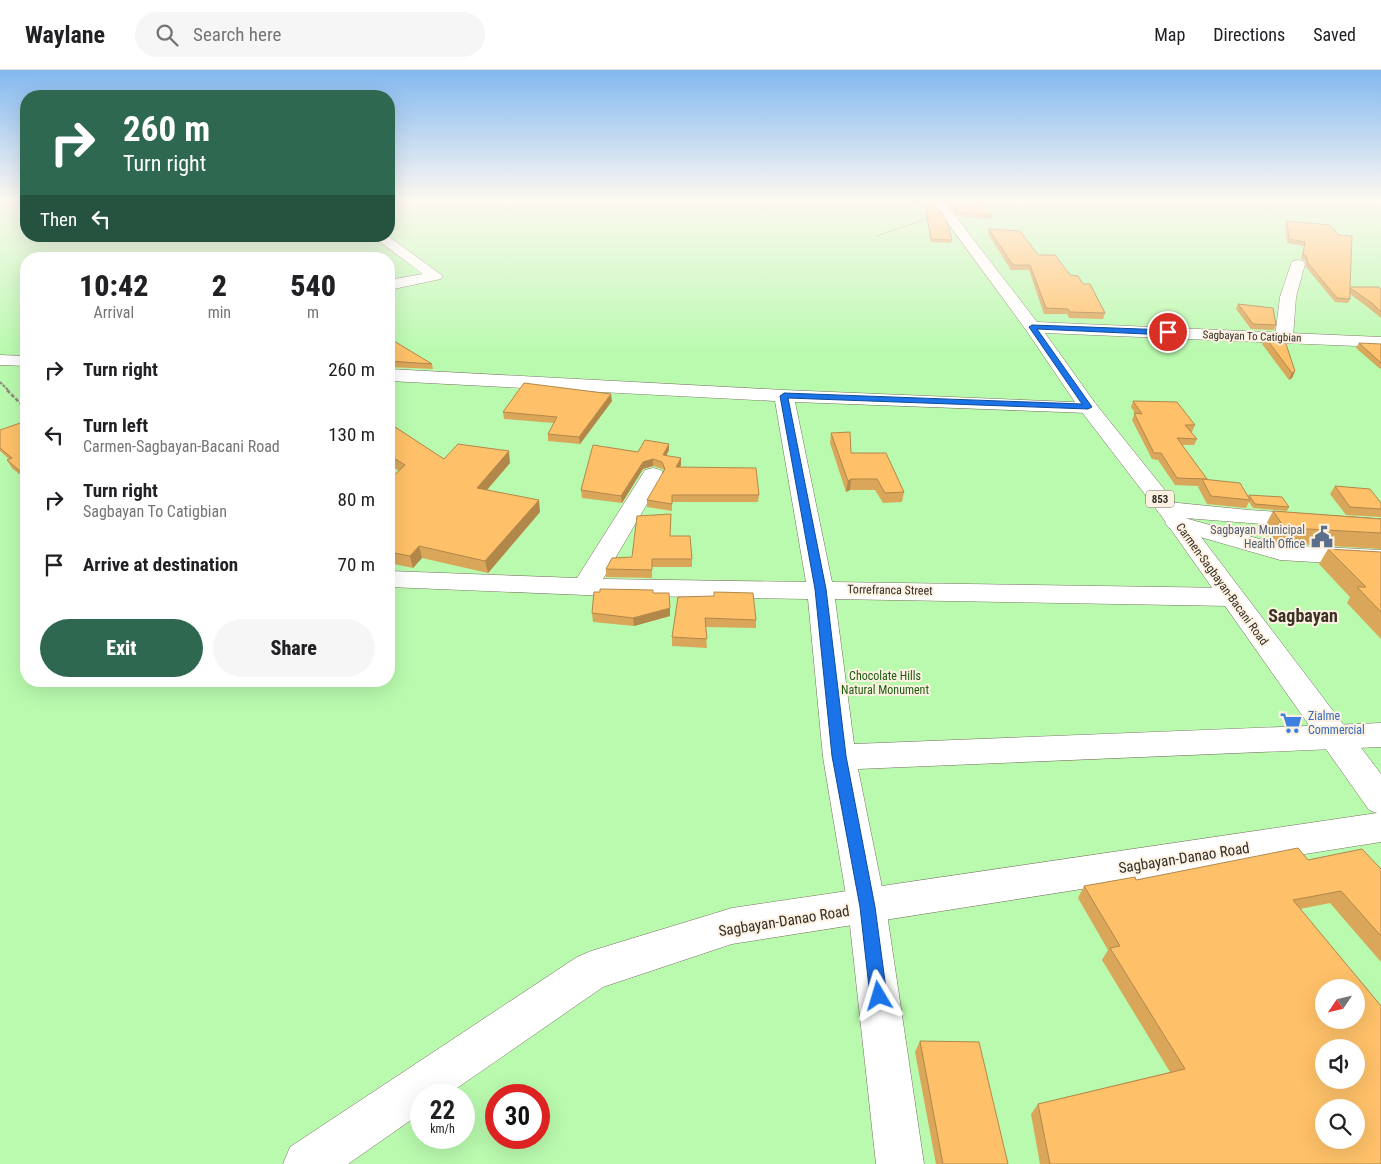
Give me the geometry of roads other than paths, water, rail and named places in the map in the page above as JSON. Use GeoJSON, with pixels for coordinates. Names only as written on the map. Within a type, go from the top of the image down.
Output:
{"type":"FeatureCollection","features":[{"type":"Feature","properties":{"kind":"street"},"geometry":{"type":"LineString","coordinates":[[395,284],[436,276],[400,251]]}},
{"type":"Feature","properties":{"kind":"street","name":"Carmen-Sagbayan-Bacani Road"},"geometry":{"type":"LineString","coordinates":[[975,251],[1032,327],[1088,407],[1172,516],[1381,800]]}},
{"type":"Feature","properties":{"kind":"street"},"geometry":{"type":"LineString","coordinates":[[1284,337],[1288,297],[1298,264]]}},
{"type":"Feature","properties":{"kind":"street","name":"Sagbayan To Catigbian"},"geometry":{"type":"LineString","coordinates":[[1032,327],[1381,342]]}},
{"type":"Feature","properties":{"kind":"street"},"geometry":{"type":"LineString","coordinates":[[0,360],[20,361]]}},
{"type":"Feature","properties":{"kind":"street"},"geometry":{"type":"LineString","coordinates":[[395,375],[784,396],[1088,407]]}},
{"type":"Feature","properties":{"kind":"street"},"geometry":{"type":"LineString","coordinates":[[784,396],[820,589],[839,756],[868,907],[900,1164]]}},
{"type":"Feature","properties":{"kind":"street"},"geometry":{"type":"LineString","coordinates":[[585,586],[653,475]]}},
{"type":"Feature","properties":{"kind":"street"},"geometry":{"type":"LineString","coordinates":[[1172,516],[1249,517],[1381,526]]}},
{"type":"Feature","properties":{"kind":"street"},"geometry":{"type":"LineString","coordinates":[[1172,516],[1280,552],[1381,558]]}},
{"type":"Feature","properties":{"kind":"street","name":"Torrefranca Street"},"geometry":{"type":"LineString","coordinates":[[395,579],[585,586],[1231,597]]}},
{"type":"Feature","properties":{"kind":"street"},"geometry":{"type":"LineString","coordinates":[[839,756],[1381,735]]}},
{"type":"Feature","properties":{"kind":"street","name":"Sagbayan-Danao Road"},"geometry":{"type":"LineString","coordinates":[[307,1164],[591,971],[732,926],[868,907],[1381,827]]}},
{"type":"Feature","properties":{"kind":"place","name":"Sagbayan Municipal Health Office"},"geometry":{"type":"Point","coordinates":[1322,537]}},
{"type":"Feature","properties":{"kind":"place","name":"Zialme Commercial"},"geometry":{"type":"Point","coordinates":[1291,723]}},
{"type":"Feature","properties":{"kind":"district","name":"Sagbayan"},"geometry":{"type":"Point","coordinates":[1303,616]}},
{"type":"Feature","properties":{"kind":"park label","name":"Chocolate Hills Natural Monument"},"geometry":{"type":"Point","coordinates":[885,683]}}]}
